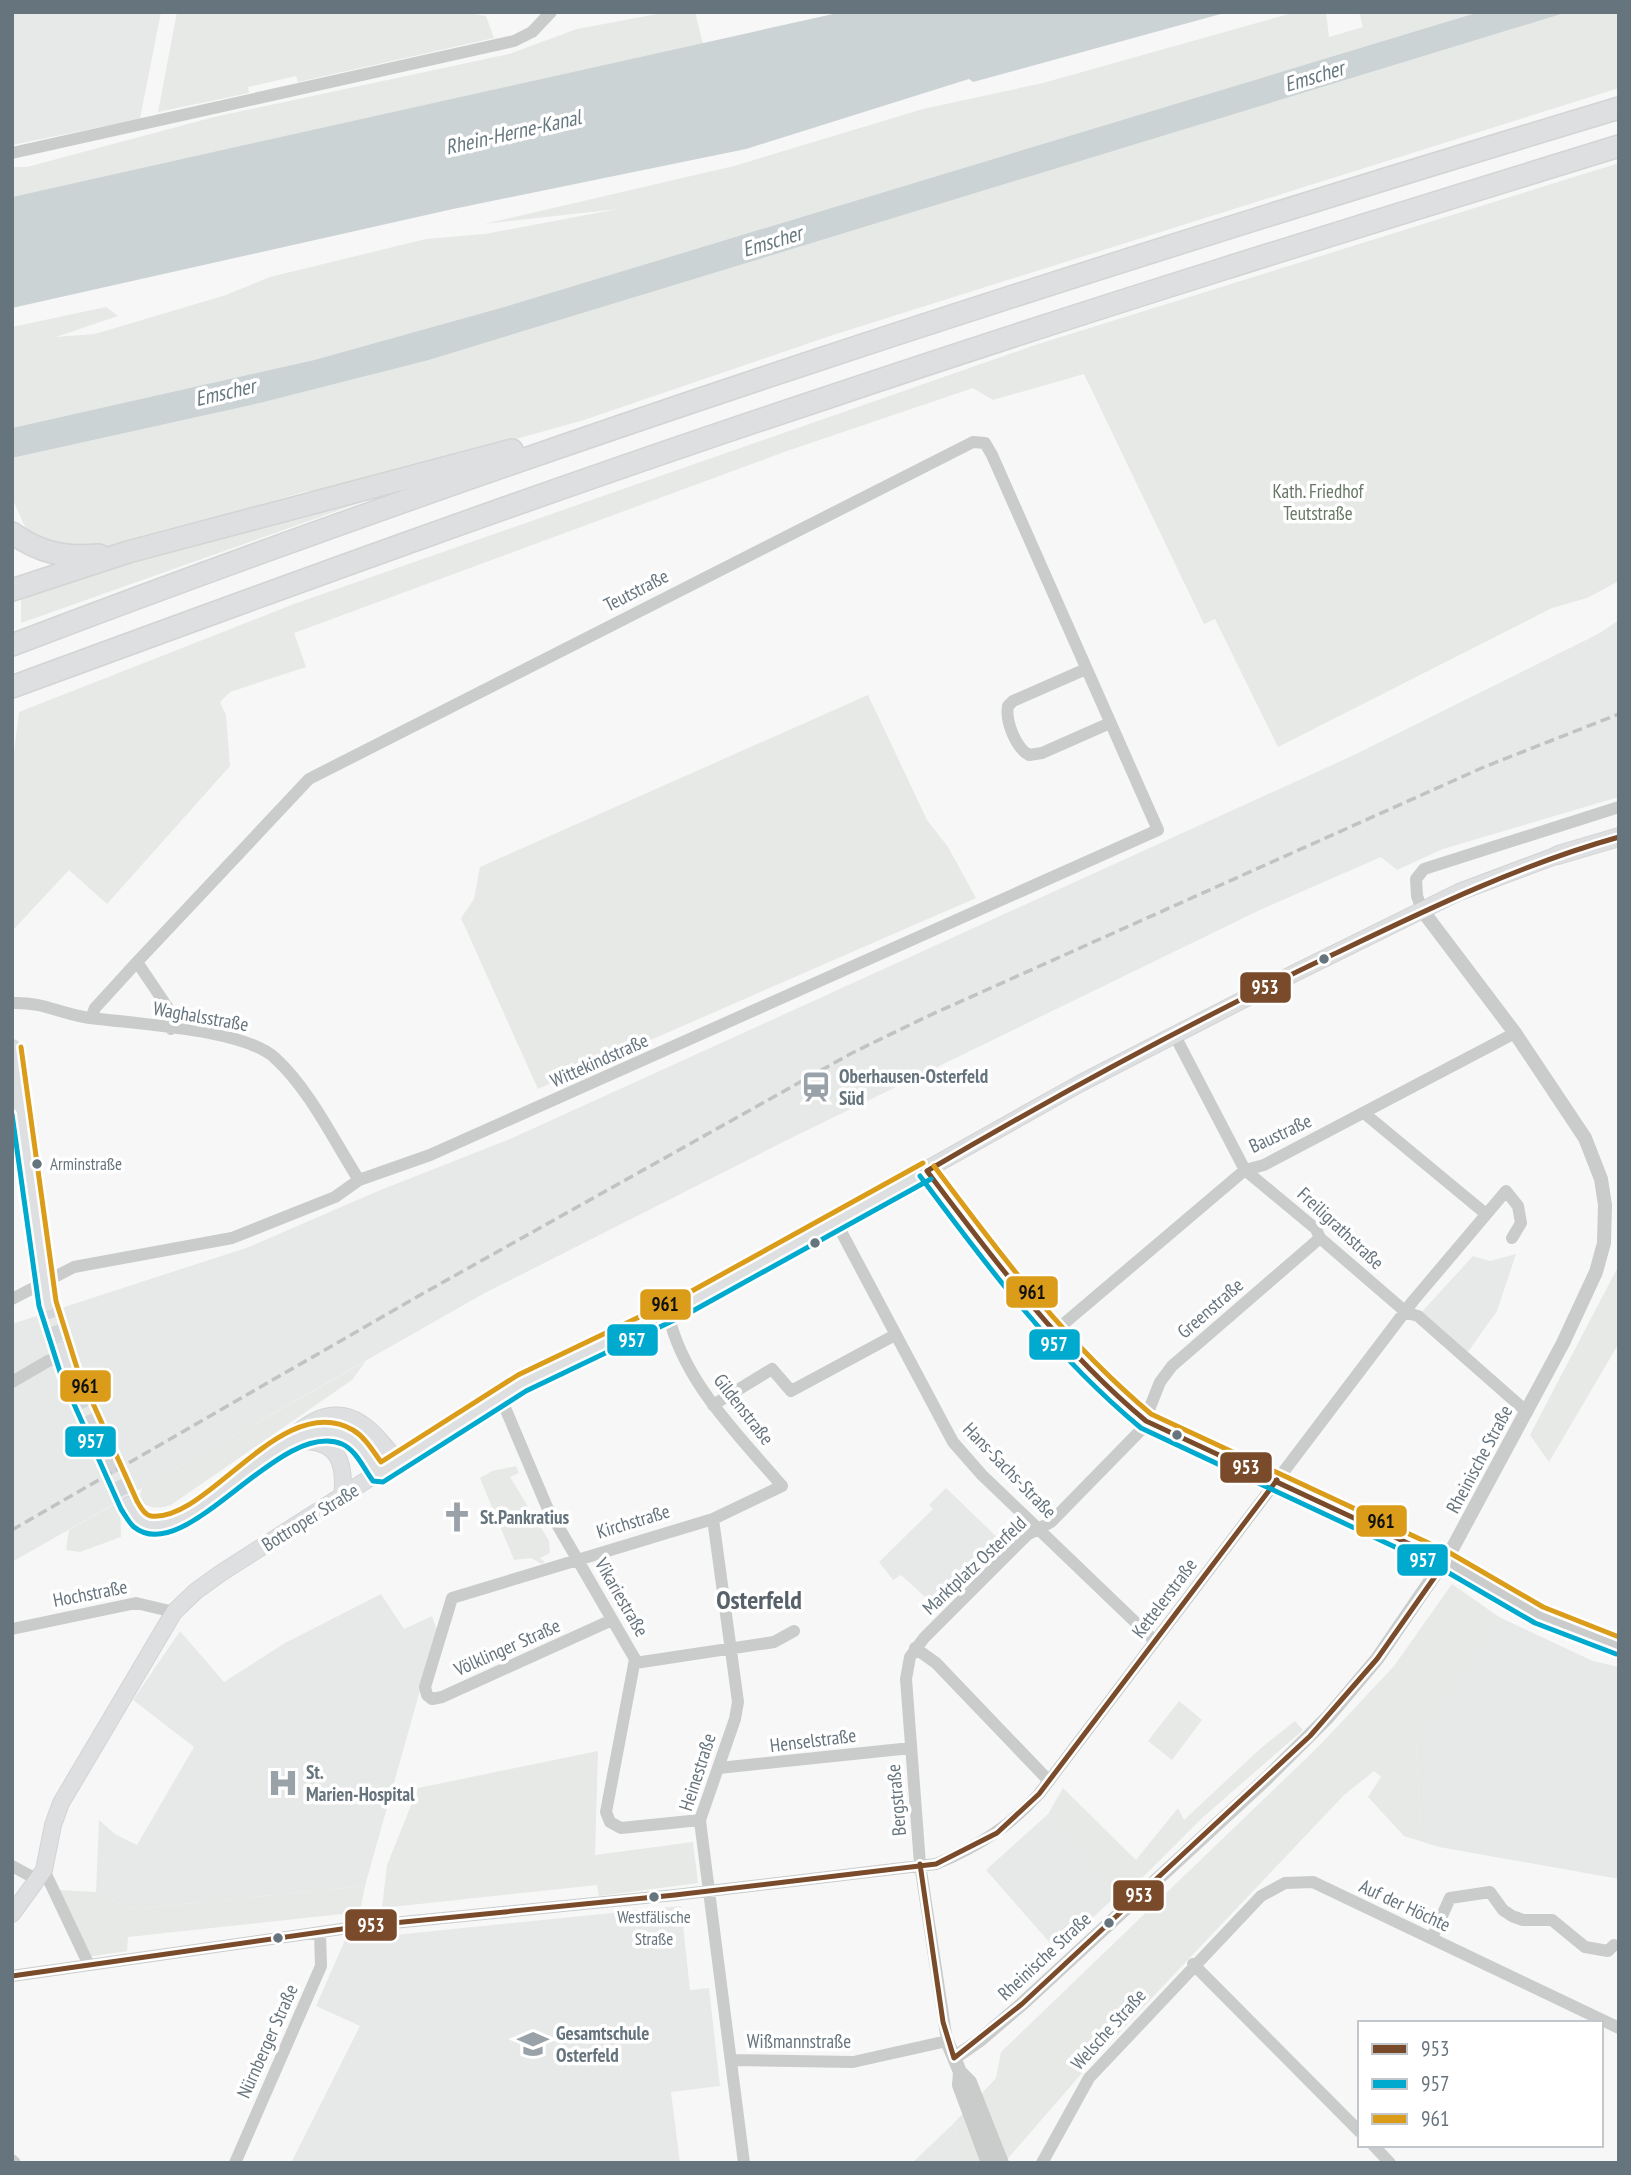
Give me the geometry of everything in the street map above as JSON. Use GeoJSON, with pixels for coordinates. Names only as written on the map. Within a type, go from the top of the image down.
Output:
{"type":"FeatureCollection","features":[{"type":"Feature","properties":{"kind":"highway"},"geometry":{"type":"LineString","coordinates":[[16,644],[546,450],[861,345],[1619,107]]}},
{"type":"Feature","properties":{"kind":"highway"},"geometry":{"type":"LineString","coordinates":[[16,686],[579,482],[822,399],[1337,233],[1619,146]]}},
{"type":"Feature","properties":{"kind":"highway"},"geometry":{"type":"LineString","coordinates":[[12,590],[128,552],[508,450],[546,450]]}},
{"type":"Feature","properties":{"kind":"highway"},"geometry":{"type":"LineString","coordinates":[[12,533],[43,552],[61,556],[128,552]]}},
{"type":"Feature","properties":{"kind":"main road","name":"Bottroper Straße"},"geometry":{"type":"LineString","coordinates":[[12,1914],[41,1875],[61,1802],[174,1612],[196,1591],[221,1573],[495,1399],[554,1366],[668,1313],[836,1223],[1057,1096],[1174,1034],[1489,879],[1619,837]]}},
{"type":"Feature","properties":{"kind":"main road"},"geometry":{"type":"LineString","coordinates":[[12,1048],[47,1303]]}},
{"type":"Feature","properties":{"kind":"main road"},"geometry":{"type":"LineString","coordinates":[[128,1505],[144,1523],[155,1526],[172,1522],[289,1442],[310,1423],[325,1417],[349,1416],[367,1426],[398,1462]]}},
{"type":"Feature","properties":{"kind":"main road"},"geometry":{"type":"LineString","coordinates":[[289,1442],[315,1432],[340,1433],[353,1441],[379,1474]]}},
{"type":"Feature","properties":{"kind":"main road"},"geometry":{"type":"LineString","coordinates":[[289,1442],[322,1444],[340,1458],[344,1474],[342,1497]]}},
{"type":"Feature","properties":{"kind":"street"},"geometry":{"type":"LineString","coordinates":[[12,153],[524,37],[542,24],[551,12]]}},
{"type":"Feature","properties":{"kind":"street","name":"Teutstraße"},"geometry":{"type":"LineString","coordinates":[[91,1018],[95,1008],[309,779],[973,442],[985,443],[992,455],[1158,830]]}},
{"type":"Feature","properties":{"kind":"street"},"geometry":{"type":"LineString","coordinates":[[1086,669],[1013,701],[1009,706],[1007,718],[1021,750],[1029,755],[1042,753],[1110,723]]}},
{"type":"Feature","properties":{"kind":"street"},"geometry":{"type":"LineString","coordinates":[[1422,910],[1417,896],[1416,879],[1424,869],[1619,807]]}},
{"type":"Feature","properties":{"kind":"street","name":"Wittekindstraße"},"geometry":{"type":"LineString","coordinates":[[44,1284],[74,1267],[232,1237],[335,1196],[359,1180],[420,1160],[1158,830]]}},
{"type":"Feature","properties":{"kind":"street","name":"Rheinische Straße"},"geometry":{"type":"LineString","coordinates":[[954,2058],[968,2050],[1022,2004],[1310,1736],[1377,1659],[1446,1561],[1527,1412],[1596,1272],[1604,1243],[1606,1214],[1601,1179],[1585,1138],[1515,1032],[1422,910]]}},
{"type":"Feature","properties":{"kind":"street"},"geometry":{"type":"LineString","coordinates":[[137,962],[168,1008],[171,1029]]}},
{"type":"Feature","properties":{"kind":"street","name":"Waghalsstraße"},"geometry":{"type":"LineString","coordinates":[[12,1003],[35,1002],[91,1018],[247,1042],[274,1056],[307,1099],[359,1180]]}},
{"type":"Feature","properties":{"kind":"street","name":"Baustraße"},"geometry":{"type":"LineString","coordinates":[[1054,1332],[1245,1170],[1264,1164],[1364,1113],[1515,1032]]}},
{"type":"Feature","properties":{"kind":"street","name":"Freiligrathstraße"},"geometry":{"type":"LineString","coordinates":[[1174,1034],[1245,1170],[1316,1229],[1320,1238],[1407,1313],[1418,1316],[1527,1412]]}},
{"type":"Feature","properties":{"kind":"street"},"geometry":{"type":"LineString","coordinates":[[1364,1113],[1486,1214]]}},
{"type":"Feature","properties":{"kind":"street"},"geometry":{"type":"LineString","coordinates":[[927,1171],[1009,1283],[1110,1391],[1146,1421],[1446,1561],[1539,1615],[1619,1646]]}},
{"type":"Feature","properties":{"kind":"street","name":"Kettelerstraße"},"geometry":{"type":"LineString","coordinates":[[920,1864],[936,1864],[996,1833],[1026,1809],[1407,1313],[1413,1301],[1506,1191],[1518,1206],[1521,1223],[1512,1238]]}},
{"type":"Feature","properties":{"kind":"street","name":"Hans-Sachs-Straße"},"geometry":{"type":"LineString","coordinates":[[836,1223],[948,1434],[973,1465],[1155,1641]]}},
{"type":"Feature","properties":{"kind":"street","name":"Greenstraße"},"geometry":{"type":"LineString","coordinates":[[1146,1421],[1160,1382],[1172,1366],[1320,1238]]}},
{"type":"Feature","properties":{"kind":"street"},"geometry":{"type":"LineString","coordinates":[[12,1299],[44,1284]]}},
{"type":"Feature","properties":{"kind":"street","name":"Gildenstraße"},"geometry":{"type":"LineString","coordinates":[[668,1313],[678,1345],[705,1396],[782,1486]]}},
{"type":"Feature","properties":{"kind":"street"},"geometry":{"type":"LineString","coordinates":[[713,1405],[772,1369],[791,1391],[895,1335]]}},
{"type":"Feature","properties":{"kind":"street"},"geometry":{"type":"LineString","coordinates":[[12,1382],[48,1361],[64,1359]]}},
{"type":"Feature","properties":{"kind":"street","name":"Vikariestraße"},"geometry":{"type":"LineString","coordinates":[[495,1399],[506,1409],[533,1479],[635,1663],[607,1818],[621,1828],[700,1820]]}},
{"type":"Feature","properties":{"kind":"street","name":"Marktplatz Osterfeld"},"geometry":{"type":"LineString","coordinates":[[915,1648],[1027,1535],[1060,1513],[1141,1430],[1146,1421]]}},
{"type":"Feature","properties":{"kind":"street","name":"Kirchstraße"},"geometry":{"type":"LineString","coordinates":[[425,1687],[452,1598],[713,1519],[782,1486]]}},
{"type":"Feature","properties":{"kind":"street","name":"Heinestraße"},"geometry":{"type":"LineString","coordinates":[[713,1519],[737,1708],[700,1820],[733,2060],[744,2163]]}},
{"type":"Feature","properties":{"kind":"street","name":"Hochstraße"},"geometry":{"type":"LineString","coordinates":[[12,1629],[136,1603],[174,1612]]}},
{"type":"Feature","properties":{"kind":"street","name":"Völklinger Straße"},"geometry":{"type":"LineString","coordinates":[[425,1687],[429,1698],[442,1698],[612,1620]]}},
{"type":"Feature","properties":{"kind":"street"},"geometry":{"type":"LineString","coordinates":[[635,1663],[774,1642],[794,1631]]}},
{"type":"Feature","properties":{"kind":"street"},"geometry":{"type":"LineString","coordinates":[[915,1648],[936,1662],[1049,1781]]}},
{"type":"Feature","properties":{"kind":"street","name":"Bergstraße"},"geometry":{"type":"LineString","coordinates":[[915,1648],[908,1664],[906,1679],[920,1864],[947,2042],[960,2073],[970,2082],[1002,2163]]}},
{"type":"Feature","properties":{"kind":"street","name":"Henselstraße"},"geometry":{"type":"LineString","coordinates":[[719,1768],[911,1748]]}},
{"type":"Feature","properties":{"kind":"street"},"geometry":{"type":"LineString","coordinates":[[12,1976],[88,1963],[320,1932],[710,1891],[920,1864]]}},
{"type":"Feature","properties":{"kind":"street"},"geometry":{"type":"LineString","coordinates":[[12,1866],[41,1875],[88,1963]]}},
{"type":"Feature","properties":{"kind":"street","name":"Auf der Höchte"},"geometry":{"type":"LineString","coordinates":[[1193,1964],[1203,1959],[1261,1896],[1285,1883],[1300,1880],[1313,1882],[1619,2028]]}},
{"type":"Feature","properties":{"kind":"street"},"geometry":{"type":"LineString","coordinates":[[1432,1938],[1450,1898],[1483,1891],[1490,1892],[1503,1910],[1513,1916],[1523,1920],[1552,1920],[1585,1947],[1608,1951],[1614,1945]]}},
{"type":"Feature","properties":{"kind":"street","name":"Nürnberger Straße"},"geometry":{"type":"LineString","coordinates":[[235,2163],[321,1966],[320,1932]]}},
{"type":"Feature","properties":{"kind":"street"},"geometry":{"type":"LineString","coordinates":[[1193,1964],[1358,2130]]}},
{"type":"Feature","properties":{"kind":"street","name":"Welsche Straße"},"geometry":{"type":"LineString","coordinates":[[1042,2163],[1088,2078],[1193,1964]]}},
{"type":"Feature","properties":{"kind":"street","name":"Wißmannstraße"},"geometry":{"type":"LineString","coordinates":[[733,2060],[853,2062],[947,2042]]}},
{"type":"Feature","properties":{"kind":"street","name":"Bergstraße"},"geometry":{"type":"LineString","coordinates":[[960,2073],[959,2085],[988,2163]]}},
{"type":"Feature","properties":{"kind":"street"},"geometry":{"type":"LineString","coordinates":[[1375,2147],[1390,2163]]}},
{"type":"Feature","properties":{"kind":"shaded area"},"geometry":{"type":"Polygon","coordinates":[[[12,12],[161,12],[140,119],[12,145],[12,12]]]}},
{"type":"Feature","properties":{"kind":"shaded area"},"geometry":{"type":"Polygon","coordinates":[[[1619,620],[1619,797],[1443,849],[1397,870],[1381,857],[1262,909],[785,1141],[483,1294],[12,1562],[12,1324],[249,1247],[378,1191],[510,1139],[1354,755],[1598,634],[1619,620]]]}},
{"type":"Feature","properties":{"kind":"shaded area"},"geometry":{"type":"Polygon","coordinates":[[[1516,1254],[1497,1311],[1465,1356],[1418,1316],[1473,1256],[1490,1261],[1516,1254]]]}},
{"type":"Feature","properties":{"kind":"shaded area"},"geometry":{"type":"Polygon","coordinates":[[[946,1488],[1000,1540],[936,1607],[901,1575],[893,1580],[879,1562],[933,1509],[929,1505],[946,1488]]]}},
{"type":"Feature","properties":{"kind":"shaded area","name":"St. Marien-Hospital"},"geometry":{"type":"Polygon","coordinates":[[[381,1594],[404,1629],[432,1616],[437,1630],[365,1886],[131,1909],[96,1892],[99,1820],[115,1834],[137,1845],[194,1747],[133,1700],[180,1631],[224,1682],[285,1643],[381,1594]]]}},
{"type":"Feature","properties":{"kind":"shaded area"},"geometry":{"type":"Polygon","coordinates":[[[1499,1617],[1593,1661],[1619,1667],[1619,1879],[1439,1847],[1420,1822],[1416,1743],[1499,1617]]]}},
{"type":"Feature","properties":{"kind":"shaded area"},"geometry":{"type":"Polygon","coordinates":[[[1048,1814],[1073,1840],[1115,1897],[1057,1951],[986,1870],[1048,1814]]]}},
{"type":"Feature","properties":{"kind":"shaded area","name":"Gesamtschule Osterfeld"},"geometry":{"type":"Polygon","coordinates":[[[681,1906],[690,1990],[709,1988],[720,2086],[671,2092],[680,2163],[291,2163],[360,2026],[316,2006],[345,1940],[681,1906]]]}},
{"type":"Feature","properties":{"kind":"shaded area"},"geometry":{"type":"Polygon","coordinates":[[[953,2124],[968,2163],[912,2163],[953,2124]]]}},
{"type":"Feature","properties":{"kind":"green space"},"geometry":{"type":"Polygon","coordinates":[[[177,12],[461,12],[486,16],[494,38],[298,82],[296,76],[248,87],[249,93],[158,112],[177,12]]]}},
{"type":"Feature","properties":{"kind":"green space"},"geometry":{"type":"Polygon","coordinates":[[[668,12],[695,12],[703,44],[12,197],[12,167],[27,167],[214,117],[509,54],[577,29],[668,12]]]}},
{"type":"Feature","properties":{"kind":"green space"},"geometry":{"type":"Polygon","coordinates":[[[1296,12],[1326,12],[1329,37],[1363,27],[1359,12],[1479,12],[504,307],[314,360],[12,428],[12,327],[106,307],[118,316],[56,337],[95,334],[226,295],[270,277],[426,239],[485,234],[618,209],[484,224],[734,166],[923,109],[1043,83],[1296,12]]]}},
{"type":"Feature","properties":{"kind":"green space"},"geometry":{"type":"Polygon","coordinates":[[[1568,12],[1619,12],[1619,88],[833,335],[584,420],[349,486],[303,492],[128,543],[85,551],[29,536],[14,502],[12,458],[260,403],[429,360],[1568,12]]]}},
{"type":"Feature","properties":{"kind":"green space","name":"Kath. Friedhof Teutstraße"},"geometry":{"type":"Polygon","coordinates":[[[1619,163],[1619,581],[1587,598],[1552,608],[1278,747],[1215,619],[1204,624],[1084,374],[993,400],[973,388],[784,452],[294,633],[306,667],[230,692],[220,702],[226,715],[230,766],[107,904],[69,870],[14,929],[12,768],[19,712],[294,604],[1035,345],[1619,163]]]}},
{"type":"Feature","properties":{"kind":"green space"},"geometry":{"type":"Polygon","coordinates":[[[385,494],[21,623],[21,593],[385,494]]]}},
{"type":"Feature","properties":{"kind":"green space"},"geometry":{"type":"Polygon","coordinates":[[[868,695],[927,820],[948,847],[976,898],[538,1089],[461,918],[474,899],[480,867],[868,695]]]}},
{"type":"Feature","properties":{"kind":"green space"},"geometry":{"type":"Polygon","coordinates":[[[1619,1265],[1619,1343],[1549,1462],[1530,1435],[1619,1265]]]}},
{"type":"Feature","properties":{"kind":"green space"},"geometry":{"type":"Polygon","coordinates":[[[366,1361],[352,1380],[171,1505],[154,1507],[138,1500],[142,1488],[366,1361]]]}},
{"type":"Feature","properties":{"kind":"green space"},"geometry":{"type":"Polygon","coordinates":[[[516,1466],[519,1473],[510,1477],[549,1541],[550,1553],[540,1558],[545,1562],[542,1564],[531,1558],[514,1560],[480,1478],[492,1471],[516,1466]]]}},
{"type":"Feature","properties":{"kind":"green space"},"geometry":{"type":"Polygon","coordinates":[[[120,1501],[121,1537],[80,1552],[66,1550],[69,1530],[120,1501]]]}},
{"type":"Feature","properties":{"kind":"green space"},"geometry":{"type":"Polygon","coordinates":[[[1452,1584],[1499,1617],[1416,1743],[1420,1822],[1439,1847],[1404,1836],[1368,1797],[1381,1777],[1374,1771],[1344,1795],[1095,2058],[1004,2163],[968,2163],[953,2124],[996,2078],[1001,2052],[1319,1746],[1394,1666],[1452,1584]]]}},
{"type":"Feature","properties":{"kind":"green space"},"geometry":{"type":"Polygon","coordinates":[[[1179,1701],[1202,1720],[1172,1760],[1148,1741],[1179,1701]]]}},
{"type":"Feature","properties":{"kind":"green space"},"geometry":{"type":"Polygon","coordinates":[[[1295,1721],[1303,1730],[1201,1819],[1134,1886],[1115,1897],[1073,1840],[1048,1814],[1063,1788],[1136,1860],[1178,1808],[1184,1820],[1261,1748],[1295,1721]]]}},
{"type":"Feature","properties":{"kind":"green space"},"geometry":{"type":"Polygon","coordinates":[[[598,1751],[595,1855],[693,1842],[698,1883],[599,1896],[597,1885],[382,1908],[387,1865],[418,1788],[598,1751]]]}},
{"type":"Feature","properties":{"kind":"green space"},"geometry":{"type":"Polygon","coordinates":[[[365,1886],[360,1912],[128,1937],[127,1951],[88,1957],[59,1890],[96,1892],[131,1909],[365,1886]]]}},
{"type":"Feature","properties":{"kind":"water","name":"Rhein-Herne-Kanal"},"geometry":{"type":"Polygon","coordinates":[[[842,12],[1228,12],[973,82],[969,79],[746,149],[453,209],[12,308],[12,197],[842,12]]]}},
{"type":"Feature","properties":{"kind":"water","name":"Emscher"},"geometry":{"type":"Polygon","coordinates":[[[1479,12],[1568,12],[429,360],[260,403],[12,458],[12,428],[314,360],[504,307],[1479,12]]]}},
{"type":"Feature","properties":{"kind":"tunnel"},"geometry":{"type":"LineString","coordinates":[[47,1303],[61,1350]]}},
{"type":"Feature","properties":{"kind":"tunnel"},"geometry":{"type":"LineString","coordinates":[[69,1371],[129,1505]]}},
{"type":"Feature","properties":{"kind":"railway"},"geometry":{"type":"LineString","coordinates":[[12,1530],[422,1294],[852,1053],[926,1017],[1484,767],[1619,714]]}},
{"type":"Feature","properties":{"kind":"transit line","name":"953"},"geometry":{"type":"LineString","coordinates":[[927,1171],[1128,1058],[1334,954],[1510,874],[1619,837]]}},
{"type":"Feature","properties":{"kind":"transit line","name":"961"},"geometry":{"type":"LineString","coordinates":[[21,1047],[56,1301],[77,1368],[137,1501],[144,1512],[151,1516],[173,1513],[197,1500],[273,1441],[300,1427],[326,1422],[353,1430],[365,1440],[381,1462],[518,1375],[681,1297],[923,1163]]}},
{"type":"Feature","properties":{"kind":"transit line","name":"957"},"geometry":{"type":"LineString","coordinates":[[12,1114],[39,1306],[61,1375],[121,1509],[134,1527],[155,1534],[180,1528],[290,1452],[317,1442],[342,1444],[347,1447],[356,1455],[373,1481],[383,1482],[526,1391],[689,1313],[931,1179]]}},
{"type":"Feature","properties":{"kind":"transit line","name":"961"},"geometry":{"type":"LineString","coordinates":[[934,1166],[1009,1264],[1062,1327],[1151,1414],[1450,1553],[1543,1607],[1619,1637]]}},
{"type":"Feature","properties":{"kind":"transit line","name":"953"},"geometry":{"type":"LineString","coordinates":[[920,1864],[943,2022],[954,2058],[1022,2004],[1310,1736],[1377,1659],[1446,1561],[1146,1421],[1057,1334],[1003,1270],[927,1171]]}},
{"type":"Feature","properties":{"kind":"transit line","name":"957"},"geometry":{"type":"LineString","coordinates":[[920,1176],[1023,1309],[1079,1371],[1141,1428],[1442,1569],[1535,1623],[1616,1654]]}},
{"type":"Feature","properties":{"kind":"transit line","name":"953"},"geometry":{"type":"LineString","coordinates":[[12,1976],[363,1926],[675,1895],[936,1864],[997,1833],[1039,1794],[1277,1480]]}},
{"type":"Feature","properties":{"kind":"place","name":"Oberhausen-Osterfeld Süd"},"geometry":{"type":"Point","coordinates":[816,1087]}},
{"type":"Feature","properties":{"kind":"place","name":"Arminstraße"},"geometry":{"type":"Point","coordinates":[37,1164]}},
{"type":"Feature","properties":{"kind":"place","name":"St.Pankratius"},"geometry":{"type":"Point","coordinates":[457,1517]}},
{"type":"Feature","properties":{"kind":"place","name":"St. Marien-Hospital"},"geometry":{"type":"Point","coordinates":[283,1783]}},
{"type":"Feature","properties":{"kind":"place","name":"Westfälische Straße"},"geometry":{"type":"Point","coordinates":[654,1897]}},
{"type":"Feature","properties":{"kind":"place","name":"Gesamtschule Osterfeld"},"geometry":{"type":"Point","coordinates":[533,2044]}},
{"type":"Feature","properties":{"kind":"district","name":"Osterfeld"},"geometry":{"type":"Point","coordinates":[759,1599]}}]}
